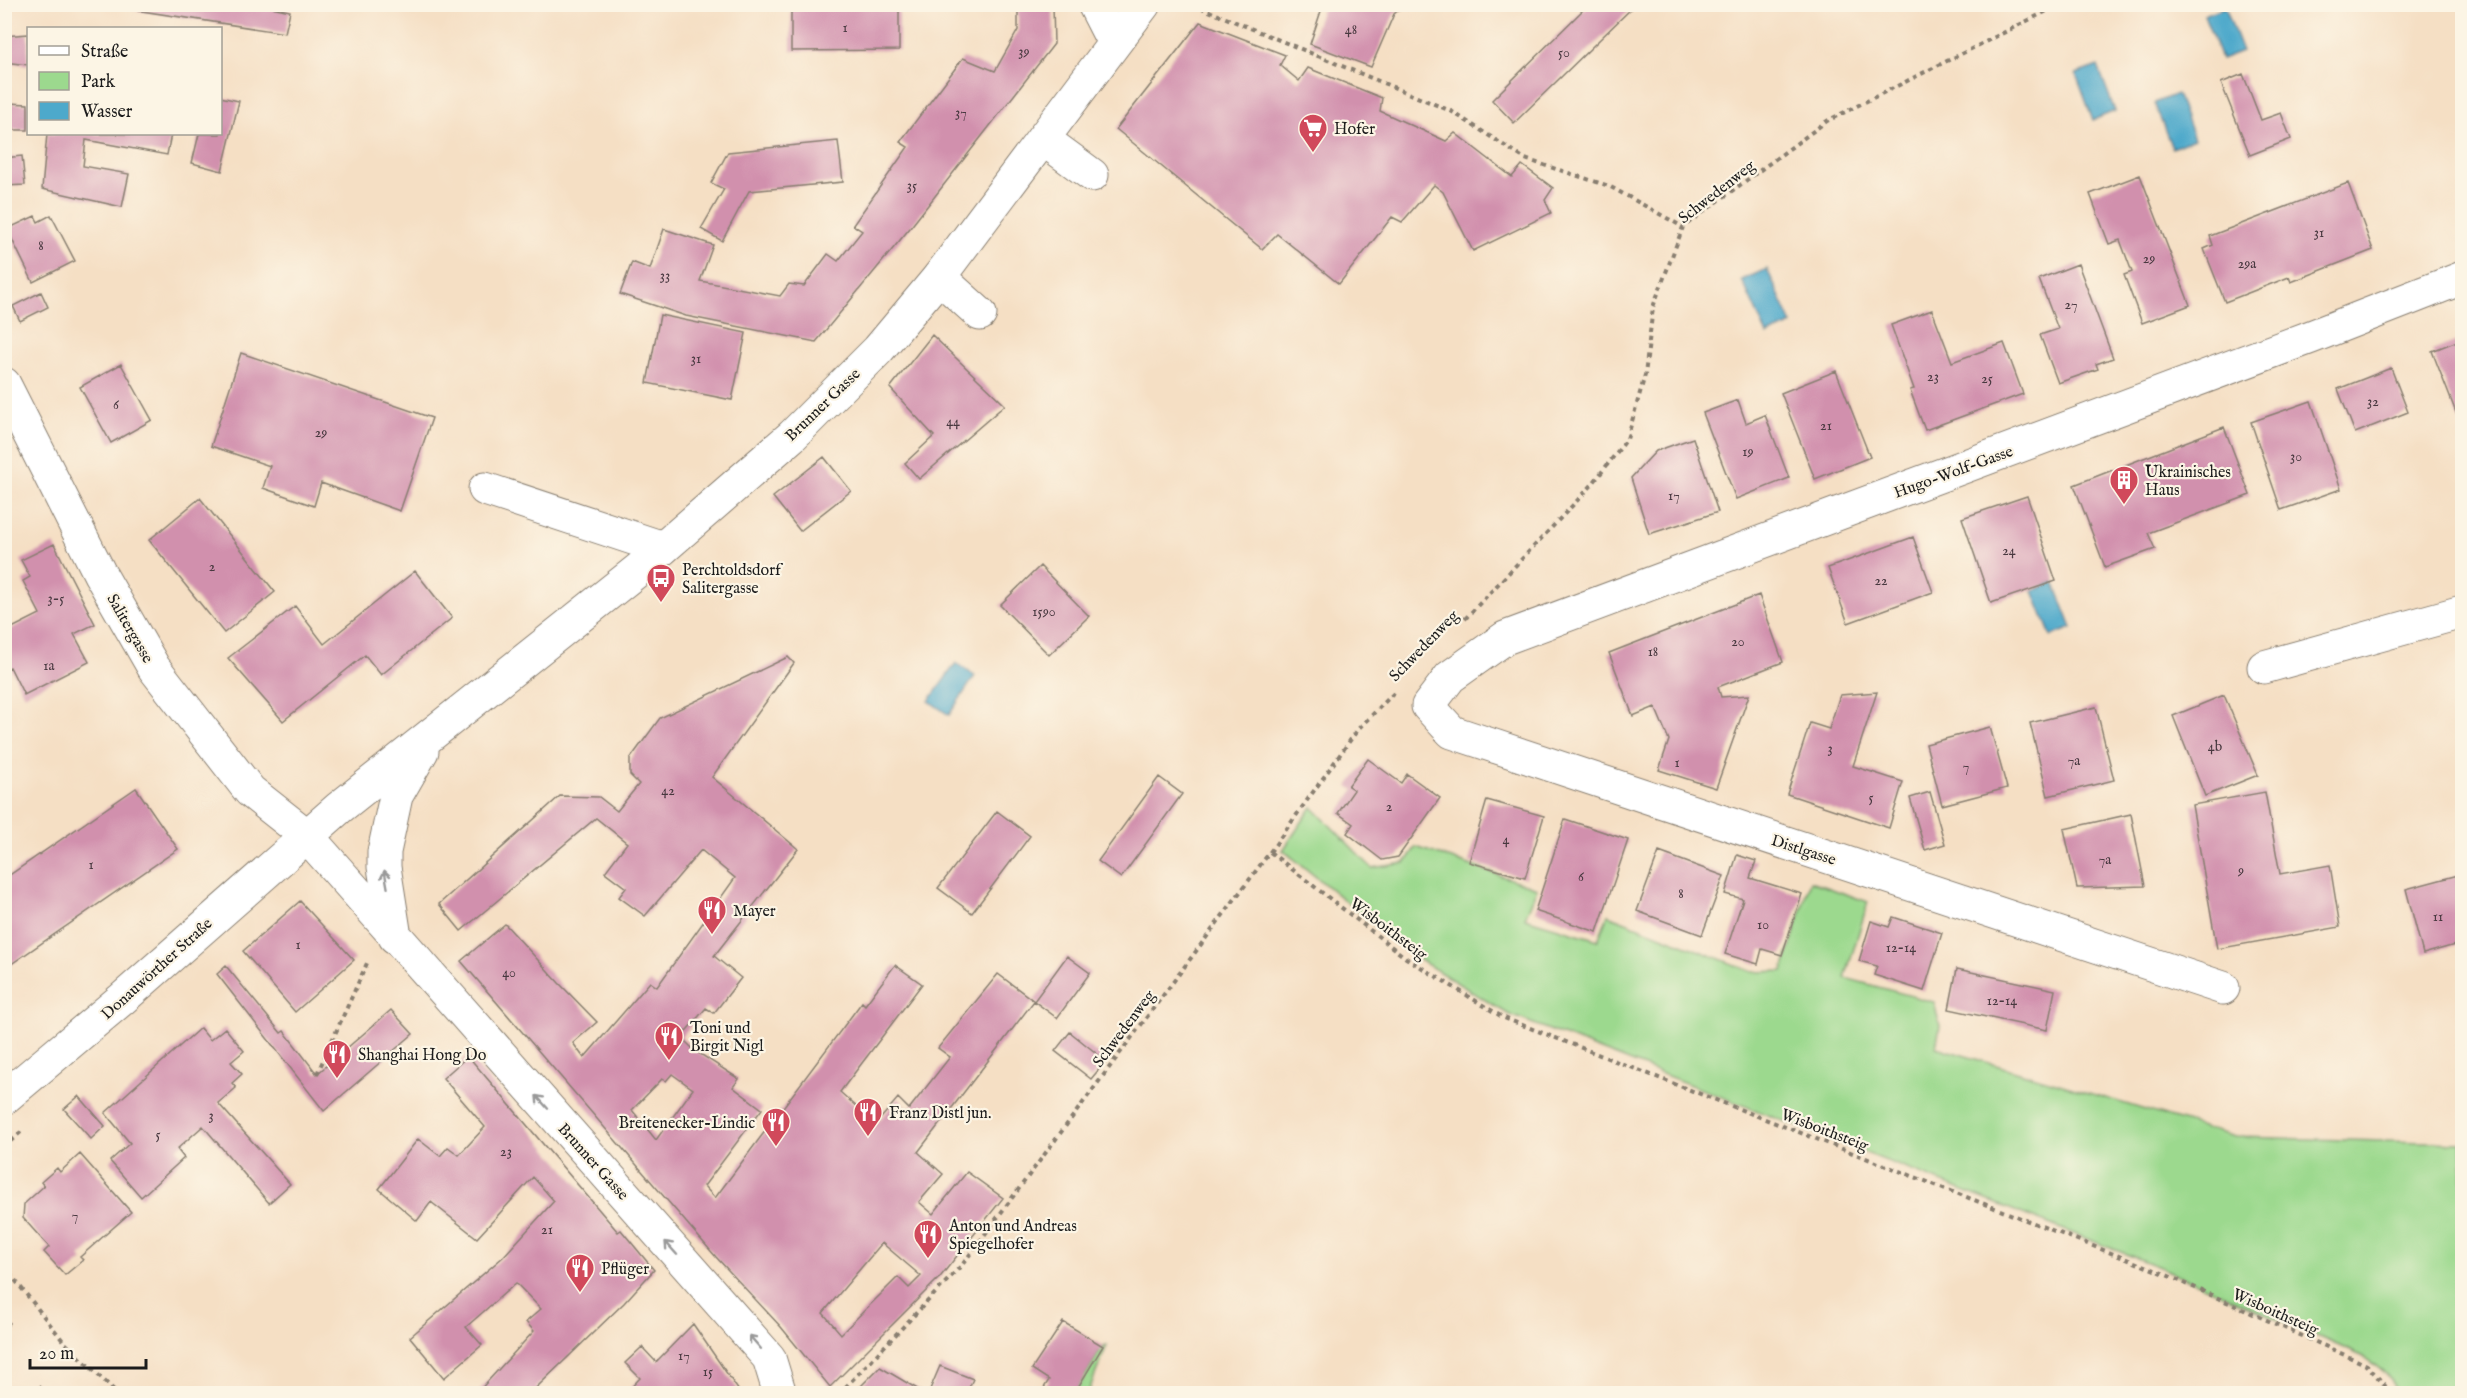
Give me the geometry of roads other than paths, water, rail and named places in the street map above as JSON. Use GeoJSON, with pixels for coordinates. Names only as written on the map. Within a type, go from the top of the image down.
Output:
{"type":"FeatureCollection","features":[{"type":"Feature","properties":{"kind":"street"},"geometry":{"type":"LineString","coordinates":[[1094,4],[1114,43]]}},
{"type":"Feature","properties":{"kind":"street","name":"Brunner Gasse"},"geometry":{"type":"LineString","coordinates":[[780,1394],[769,1358],[307,836],[663,548],[792,436],[878,350],[939,277],[1144,4]]}},
{"type":"Feature","properties":{"kind":"street"},"geometry":{"type":"LineString","coordinates":[[1043,139],[1092,175]]}},
{"type":"Feature","properties":{"kind":"street"},"geometry":{"type":"LineString","coordinates":[[939,277],[980,314]]}},
{"type":"Feature","properties":{"kind":"street","name":"Hugo-Wolf-Gasse"},"geometry":{"type":"LineString","coordinates":[[1450,677],[1505,639],[2312,337],[2463,278]]}},
{"type":"Feature","properties":{"kind":"street","name":"Salitergasse"},"geometry":{"type":"LineString","coordinates":[[4,384],[100,574],[154,668],[250,791],[307,836]]}},
{"type":"Feature","properties":{"kind":"street"},"geometry":{"type":"LineString","coordinates":[[485,489],[663,548]]}},
{"type":"Feature","properties":{"kind":"street"},"geometry":{"type":"LineString","coordinates":[[2264,667],[2463,612]]}},
{"type":"Feature","properties":{"kind":"street","name":"Distlgasse"},"geometry":{"type":"LineString","coordinates":[[1450,677],[1428,706],[1452,732],[2223,988]]}},
{"type":"Feature","properties":{"kind":"street","name":"Brunner Gasse"},"geometry":{"type":"LineString","coordinates":[[395,937],[384,867],[384,852],[396,796],[430,736]]}},
{"type":"Feature","properties":{"kind":"street","name":"Donauwörther Straße"},"geometry":{"type":"LineString","coordinates":[[4,1098],[122,999],[307,836]]}},
{"type":"Feature","properties":{"kind":"water"},"geometry":{"type":"Polygon","coordinates":[[[2225,7],[2242,51],[2221,59],[2204,15],[2225,7]]]}},
{"type":"Feature","properties":{"kind":"water"},"geometry":{"type":"Polygon","coordinates":[[[2098,66],[2115,111],[2093,120],[2076,74],[2098,66]]]}},
{"type":"Feature","properties":{"kind":"water"},"geometry":{"type":"Polygon","coordinates":[[[2177,94],[2194,139],[2172,148],[2154,103],[2177,94]]]}},
{"type":"Feature","properties":{"kind":"water"},"geometry":{"type":"Polygon","coordinates":[[[1767,269],[1792,324],[1767,335],[1742,280],[1767,269]]]}},
{"type":"Feature","properties":{"kind":"water"},"geometry":{"type":"Polygon","coordinates":[[[2054,582],[2072,628],[2051,636],[2033,591],[2054,582]]]}},
{"type":"Feature","properties":{"kind":"water"},"geometry":{"type":"Polygon","coordinates":[[[956,663],[975,676],[949,715],[929,701],[956,663]]]}},
{"type":"Feature","properties":{"kind":"place","name":"Hofer"},"geometry":{"type":"Point","coordinates":[1313,154]}},
{"type":"Feature","properties":{"kind":"place","name":"Ukrainisches Haus"},"geometry":{"type":"Point","coordinates":[2124,506]}},
{"type":"Feature","properties":{"kind":"place","name":"Perchtoldsdorf Salitergasse"},"geometry":{"type":"Point","coordinates":[661,604]}},
{"type":"Feature","properties":{"kind":"place","name":"Mayer"},"geometry":{"type":"Point","coordinates":[712,936]}},
{"type":"Feature","properties":{"kind":"place","name":"Toni und Birgit Nigl"},"geometry":{"type":"Point","coordinates":[669,1062]}},
{"type":"Feature","properties":{"kind":"place","name":"Shanghai Hong Do"},"geometry":{"type":"Point","coordinates":[337,1080]}},
{"type":"Feature","properties":{"kind":"place","name":"Franz Distl jun."},"geometry":{"type":"Point","coordinates":[868,1138]}},
{"type":"Feature","properties":{"kind":"place","name":"Breitenecker-Lindic"},"geometry":{"type":"Point","coordinates":[776,1148]}},
{"type":"Feature","properties":{"kind":"place","name":"Anton und Andreas Spiegelhofer"},"geometry":{"type":"Point","coordinates":[928,1260]}},
{"type":"Feature","properties":{"kind":"place","name":"Pflüger"},"geometry":{"type":"Point","coordinates":[580,1294]}}]}
